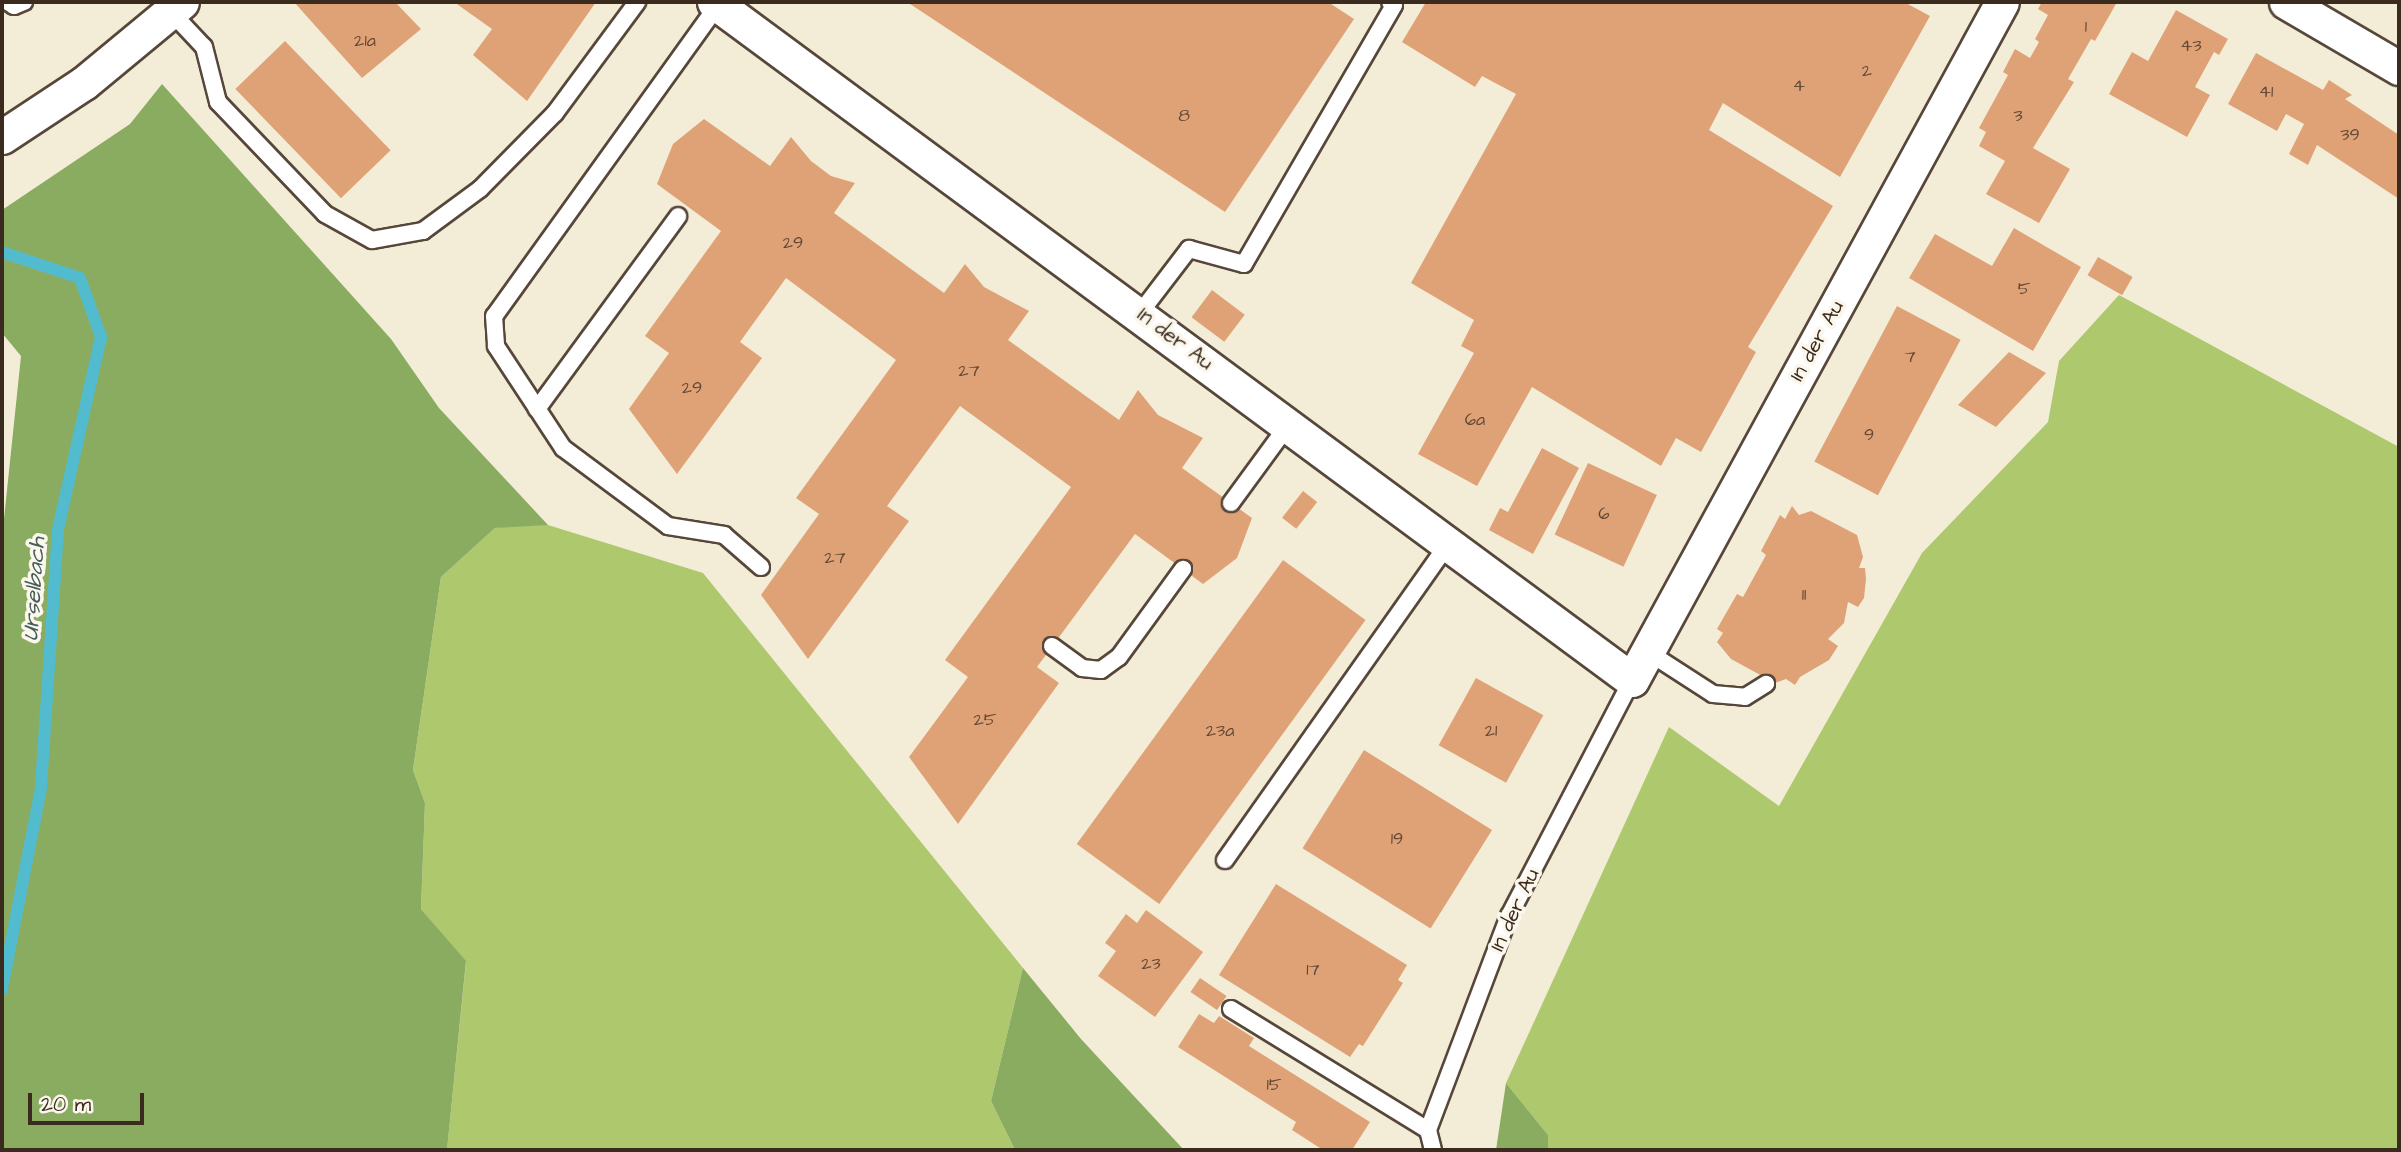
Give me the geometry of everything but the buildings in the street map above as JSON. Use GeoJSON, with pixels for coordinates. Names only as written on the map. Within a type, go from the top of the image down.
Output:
{"type":"FeatureCollection","features":[{"type":"Feature","properties":{"kind":"street","name":"In der Au"},"geometry":{"type":"LineString","coordinates":[[717,3],[1450,542],[1640,666],[2002,2]]}},
{"type":"Feature","properties":{"kind":"street"},"geometry":{"type":"LineString","coordinates":[[2286,2],[2399,68]]}},
{"type":"Feature","properties":{"kind":"street"},"geometry":{"type":"LineString","coordinates":[[2,137],[84,83],[177,7]]}},
{"type":"Feature","properties":{"kind":"lane"},"geometry":{"type":"LineString","coordinates":[[8,2],[15,6],[24,2]]}},
{"type":"Feature","properties":{"kind":"lane"},"geometry":{"type":"LineString","coordinates":[[177,7],[204,47],[218,102],[325,214],[372,240],[423,231],[480,190],[555,113],[637,2]]}},
{"type":"Feature","properties":{"kind":"lane"},"geometry":{"type":"LineString","coordinates":[[1140,313],[1189,249],[1244,264],[1394,5],[1390,2]]}},
{"type":"Feature","properties":{"kind":"lane"},"geometry":{"type":"LineString","coordinates":[[717,3],[494,317],[496,346],[563,448],[668,526],[724,535],[761,567]]}},
{"type":"Feature","properties":{"kind":"lane"},"geometry":{"type":"LineString","coordinates":[[537,408],[678,216]]}},
{"type":"Feature","properties":{"kind":"lane"},"geometry":{"type":"LineString","coordinates":[[1231,503],[1288,425]]}},
{"type":"Feature","properties":{"kind":"lane"},"geometry":{"type":"LineString","coordinates":[[1225,860],[1450,542]]}},
{"type":"Feature","properties":{"kind":"lane"},"geometry":{"type":"LineString","coordinates":[[1052,646],[1082,667],[1101,670],[1119,657],[1184,569]]}},
{"type":"Feature","properties":{"kind":"lane"},"geometry":{"type":"LineString","coordinates":[[1640,666],[1723,696],[1745,697],[1766,684]]}},
{"type":"Feature","properties":{"kind":"lane","name":"In der Au"},"geometry":{"type":"LineString","coordinates":[[1428,1130],[1508,916],[1640,666]]}},
{"type":"Feature","properties":{"kind":"lane"},"geometry":{"type":"LineString","coordinates":[[1231,1009],[1428,1130],[1433,1150]]}},
{"type":"Feature","properties":{"kind":"green space"},"geometry":{"type":"Polygon","coordinates":[[[162,84],[391,339],[439,408],[548,525],[495,528],[441,577],[413,770],[425,803],[421,909],[466,961],[447,1150],[2,1150],[2,538],[21,356],[2,333],[2,210],[130,124],[162,84]]]}},
{"type":"Feature","properties":{"kind":"green space"},"geometry":{"type":"Polygon","coordinates":[[[2119,295],[2399,447],[2399,1150],[1548,1150],[1548,1135],[1506,1083],[1669,727],[1779,806],[1922,553],[2048,422],[2059,361],[2119,295]]]}},
{"type":"Feature","properties":{"kind":"green space"},"geometry":{"type":"Polygon","coordinates":[[[528,524],[548,525],[703,573],[1023,968],[991,1101],[1015,1150],[447,1150],[466,962],[421,909],[425,803],[413,770],[441,577],[495,528],[528,524]]]}},
{"type":"Feature","properties":{"kind":"green space"},"geometry":{"type":"Polygon","coordinates":[[[1023,968],[1081,1039],[1184,1150],[1015,1150],[991,1101],[1023,968]]]}},
{"type":"Feature","properties":{"kind":"green space"},"geometry":{"type":"Polygon","coordinates":[[[1506,1083],[1548,1135],[1548,1150],[1496,1150],[1506,1083]]]}},
{"type":"Feature","properties":{"kind":"waterway","name":"Urselbach"},"geometry":{"type":"LineString","coordinates":[[2,252],[80,278],[101,337],[58,530],[41,788],[2,989]]}}]}
